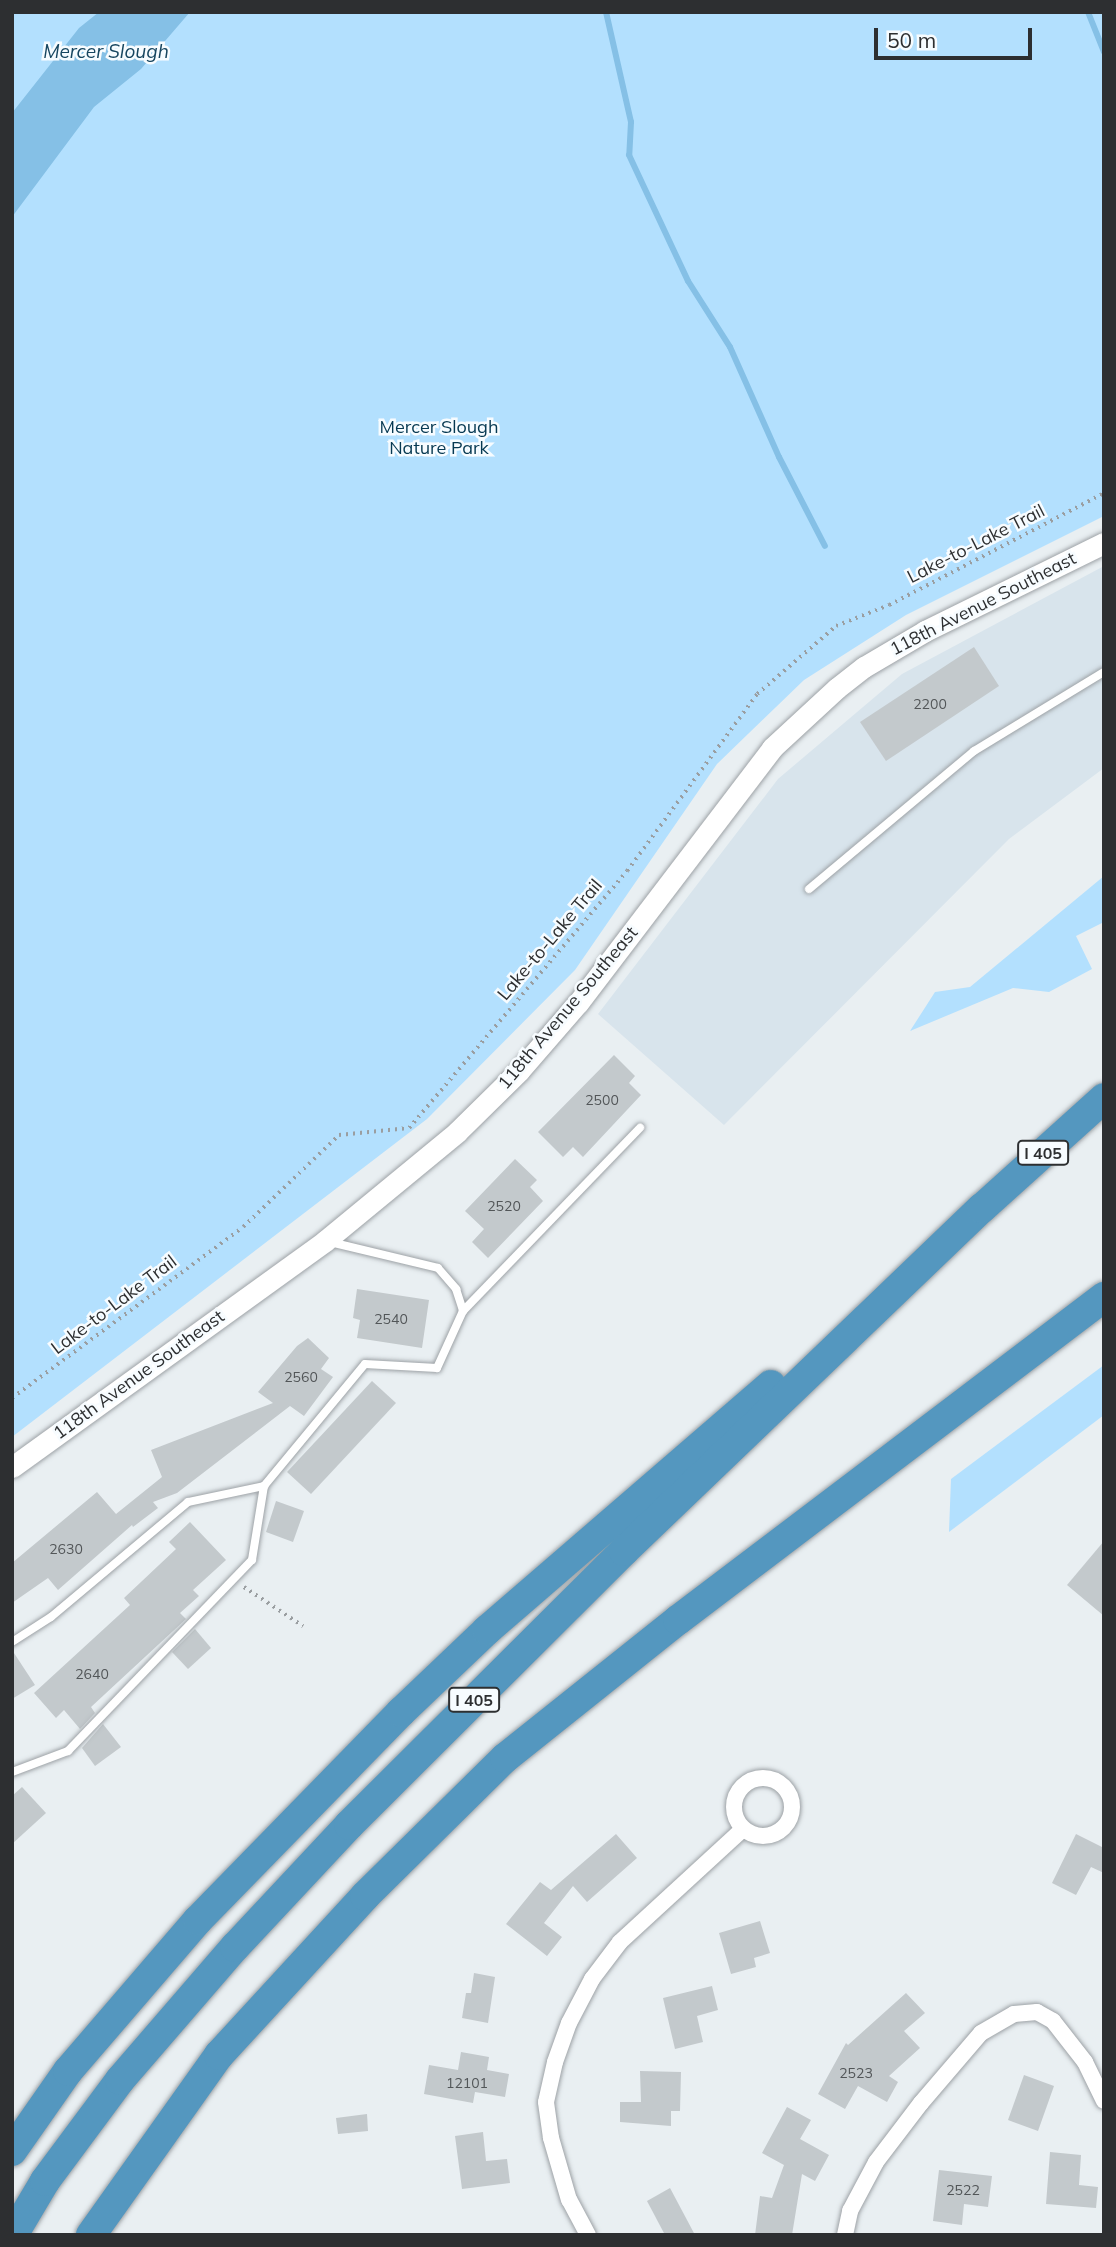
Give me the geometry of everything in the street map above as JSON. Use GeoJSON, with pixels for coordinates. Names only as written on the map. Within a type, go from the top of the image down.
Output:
{"type":"FeatureCollection","features":[{"type":"Feature","properties":{"kind":"highway","name":"I 405"},"geometry":{"type":"LineString","coordinates":[[13,2235],[45,2181],[120,2080],[235,1947],[349,1825],[624,1551],[982,1209],[1104,1098]]}},
{"type":"Feature","properties":{"kind":"highway"},"geometry":{"type":"LineString","coordinates":[[12,2151],[68,2071],[198,1920],[401,1712],[487,1630],[756,1397],[982,1209]]}},
{"type":"Feature","properties":{"kind":"highway"},"geometry":{"type":"LineString","coordinates":[[91,2235],[219,2055],[365,1896],[505,1758],[678,1619],[1104,1297]]}},
{"type":"Feature","properties":{"kind":"street","name":"118th Avenue Southeast"},"geometry":{"type":"LineString","coordinates":[[12,1467],[325,1241],[430,1157],[519,1071],[622,948],[746,779],[808,712],[864,667],[893,649],[1104,542]]}},
{"type":"Feature","properties":{"kind":"street"},"geometry":{"type":"LineString","coordinates":[[588,2235],[569,2200],[551,2138],[546,2102],[555,2062],[569,2023],[592,1979],[620,1942],[651,1910],[743,1829]]}},
{"type":"Feature","properties":{"kind":"street"},"geometry":{"type":"LineString","coordinates":[[845,2235],[850,2211],[876,2162],[981,2033],[1014,2014],[1037,2012],[1053,2021],[1067,2035],[1104,2101]]}},
{"type":"Feature","properties":{"kind":"lane"},"geometry":{"type":"LineString","coordinates":[[809,889],[974,751],[1104,672]]}},
{"type":"Feature","properties":{"kind":"lane"},"geometry":{"type":"LineString","coordinates":[[12,1772],[68,1751],[253,1560],[264,1486],[365,1364],[437,1368],[463,1311],[640,1128]]}},
{"type":"Feature","properties":{"kind":"lane"},"geometry":{"type":"LineString","coordinates":[[325,1241],[438,1268],[456,1289],[463,1311]]}},
{"type":"Feature","properties":{"kind":"lane"},"geometry":{"type":"LineString","coordinates":[[12,1642],[51,1617],[188,1502],[264,1486]]}},
{"type":"Feature","properties":{"kind":"path","name":"Lake-to-Lake Trail"},"geometry":{"type":"LineString","coordinates":[[12,1398],[243,1227],[340,1135],[409,1128],[627,871],[757,694],[836,626],[889,605],[1104,493]]}},
{"type":"Feature","properties":{"kind":"path"},"geometry":{"type":"LineString","coordinates":[[234,1579],[303,1626]]}},
{"type":"Feature","properties":{"kind":"shaded area"},"geometry":{"type":"Polygon","coordinates":[[[1104,566],[1104,768],[1009,839],[724,1125],[598,1014],[778,779],[902,674],[1104,566]]]}},
{"type":"Feature","properties":{"kind":"green space","name":"Mercer Slough Nature Park"},"geometry":{"type":"Polygon","coordinates":[[[12,12],[1104,12],[1104,516],[906,615],[804,680],[717,764],[575,970],[427,1119],[12,1437],[12,12]]]}},
{"type":"Feature","properties":{"kind":"green space"},"geometry":{"type":"Polygon","coordinates":[[[1104,876],[1104,922],[1076,936],[1092,969],[1049,992],[1013,988],[910,1031],[935,992],[970,987],[1104,876]]]}},
{"type":"Feature","properties":{"kind":"green space"},"geometry":{"type":"Polygon","coordinates":[[[1104,1365],[1104,1415],[949,1532],[951,1479],[1104,1365]]]}},
{"type":"Feature","properties":{"kind":"water","name":"Mercer Slough"},"geometry":{"type":"Polygon","coordinates":[[[99,12],[190,12],[141,69],[94,107],[12,217],[12,113],[79,28],[99,12]]]}},
{"type":"Feature","properties":{"kind":"building"},"geometry":{"type":"Polygon","coordinates":[[[974,647],[999,686],[886,761],[860,722],[974,647]]]}},
{"type":"Feature","properties":{"kind":"building"},"geometry":{"type":"Polygon","coordinates":[[[614,1055],[635,1076],[629,1083],[641,1095],[583,1157],[573,1147],[563,1157],[538,1132],[614,1055]]]}},
{"type":"Feature","properties":{"kind":"building"},"geometry":{"type":"Polygon","coordinates":[[[515,1159],[537,1180],[530,1187],[543,1201],[488,1258],[472,1242],[484,1229],[465,1211],[515,1159]]]}},
{"type":"Feature","properties":{"kind":"building"},"geometry":{"type":"Polygon","coordinates":[[[357,1289],[429,1300],[422,1348],[357,1338],[360,1320],[353,1318],[357,1289]]]}},
{"type":"Feature","properties":{"kind":"building"},"geometry":{"type":"Polygon","coordinates":[[[308,1338],[329,1358],[321,1369],[333,1377],[304,1416],[290,1406],[177,1493],[153,1502],[158,1508],[133,1527],[132,1525],[58,1590],[48,1578],[12,1603],[12,1563],[97,1492],[116,1514],[162,1477],[151,1450],[273,1403],[258,1392],[297,1346],[308,1338]]]}},
{"type":"Feature","properties":{"kind":"building"},"geometry":{"type":"Polygon","coordinates":[[[372,1381],[396,1403],[311,1494],[287,1472],[372,1381]]]}},
{"type":"Feature","properties":{"kind":"building"},"geometry":{"type":"Polygon","coordinates":[[[276,1501],[304,1511],[293,1542],[266,1532],[276,1501]]]}},
{"type":"Feature","properties":{"kind":"building"},"geometry":{"type":"Polygon","coordinates":[[[190,1522],[226,1560],[193,1590],[199,1596],[180,1613],[186,1619],[91,1707],[95,1713],[80,1729],[64,1710],[56,1718],[34,1693],[130,1605],[124,1598],[176,1549],[169,1542],[190,1522]]]}},
{"type":"Feature","properties":{"kind":"building"},"geometry":{"type":"Polygon","coordinates":[[[1104,1541],[1104,1616],[1067,1585],[1104,1541]]]}},
{"type":"Feature","properties":{"kind":"building"},"geometry":{"type":"Polygon","coordinates":[[[195,1629],[211,1648],[188,1669],[172,1652],[195,1629]]]}},
{"type":"Feature","properties":{"kind":"building"},"geometry":{"type":"Polygon","coordinates":[[[12,1650],[35,1685],[12,1699],[12,1650]]]}},
{"type":"Feature","properties":{"kind":"building"},"geometry":{"type":"Polygon","coordinates":[[[103,1724],[121,1747],[95,1766],[82,1748],[103,1724]]]}},
{"type":"Feature","properties":{"kind":"building"},"geometry":{"type":"Polygon","coordinates":[[[22,1787],[46,1813],[12,1844],[12,1796],[22,1787]]]}},
{"type":"Feature","properties":{"kind":"building"},"geometry":{"type":"Polygon","coordinates":[[[616,1834],[637,1858],[587,1902],[573,1886],[544,1923],[562,1937],[547,1956],[506,1924],[540,1882],[551,1890],[616,1834]]]}},
{"type":"Feature","properties":{"kind":"building"},"geometry":{"type":"Polygon","coordinates":[[[1076,1834],[1104,1848],[1104,1873],[1091,1867],[1076,1895],[1052,1883],[1076,1834]]]}},
{"type":"Feature","properties":{"kind":"building"},"geometry":{"type":"Polygon","coordinates":[[[760,1921],[770,1953],[754,1958],[756,1967],[731,1974],[719,1933],[760,1921]]]}},
{"type":"Feature","properties":{"kind":"building"},"geometry":{"type":"Polygon","coordinates":[[[474,1973],[495,1977],[488,2023],[462,2018],[466,1993],[471,1993],[474,1973]]]}},
{"type":"Feature","properties":{"kind":"building"},"geometry":{"type":"Polygon","coordinates":[[[712,1986],[718,2010],[697,2016],[703,2042],[675,2049],[663,1998],[712,1986]]]}},
{"type":"Feature","properties":{"kind":"building"},"geometry":{"type":"Polygon","coordinates":[[[906,1993],[925,2013],[904,2031],[920,2048],[889,2076],[898,2082],[887,2102],[858,2086],[845,2109],[818,2094],[846,2043],[848,2045],[906,1993]]]}},
{"type":"Feature","properties":{"kind":"building"},"geometry":{"type":"Polygon","coordinates":[[[461,2052],[489,2057],[487,2070],[509,2074],[505,2097],[475,2092],[473,2103],[424,2094],[429,2065],[458,2070],[461,2052]]]}},
{"type":"Feature","properties":{"kind":"building"},"geometry":{"type":"Polygon","coordinates":[[[640,2071],[681,2072],[680,2111],[671,2111],[671,2126],[620,2122],[620,2102],[641,2102],[640,2071]]]}},
{"type":"Feature","properties":{"kind":"building"},"geometry":{"type":"Polygon","coordinates":[[[1024,2075],[1054,2086],[1038,2131],[1008,2120],[1024,2075]]]}},
{"type":"Feature","properties":{"kind":"building"},"geometry":{"type":"Polygon","coordinates":[[[787,2107],[811,2120],[800,2139],[829,2155],[815,2181],[802,2174],[792,2235],[755,2235],[760,2196],[772,2198],[784,2165],[762,2153],[787,2107]]]}},
{"type":"Feature","properties":{"kind":"building"},"geometry":{"type":"Polygon","coordinates":[[[367,2114],[368,2131],[338,2134],[336,2118],[367,2114]]]}},
{"type":"Feature","properties":{"kind":"building"},"geometry":{"type":"Polygon","coordinates":[[[483,2132],[486,2161],[507,2159],[510,2183],[462,2189],[455,2136],[483,2132]]]}},
{"type":"Feature","properties":{"kind":"building"},"geometry":{"type":"Polygon","coordinates":[[[1050,2152],[1081,2155],[1079,2185],[1098,2187],[1096,2208],[1046,2204],[1050,2152]]]}},
{"type":"Feature","properties":{"kind":"building"},"geometry":{"type":"Polygon","coordinates":[[[939,2170],[992,2176],[988,2207],[964,2204],[962,2225],[933,2221],[939,2170]]]}},
{"type":"Feature","properties":{"kind":"building"},"geometry":{"type":"Polygon","coordinates":[[[670,2188],[695,2235],[665,2235],[647,2201],[670,2188]]]}},
{"type":"Feature","properties":{"kind":"waterway"},"geometry":{"type":"LineString","coordinates":[[606,12],[631,122],[629,155],[688,281],[730,347],[779,457],[825,546]]}},
{"type":"Feature","properties":{"kind":"waterway"},"geometry":{"type":"LineString","coordinates":[[1088,12],[1104,52]]}}]}
